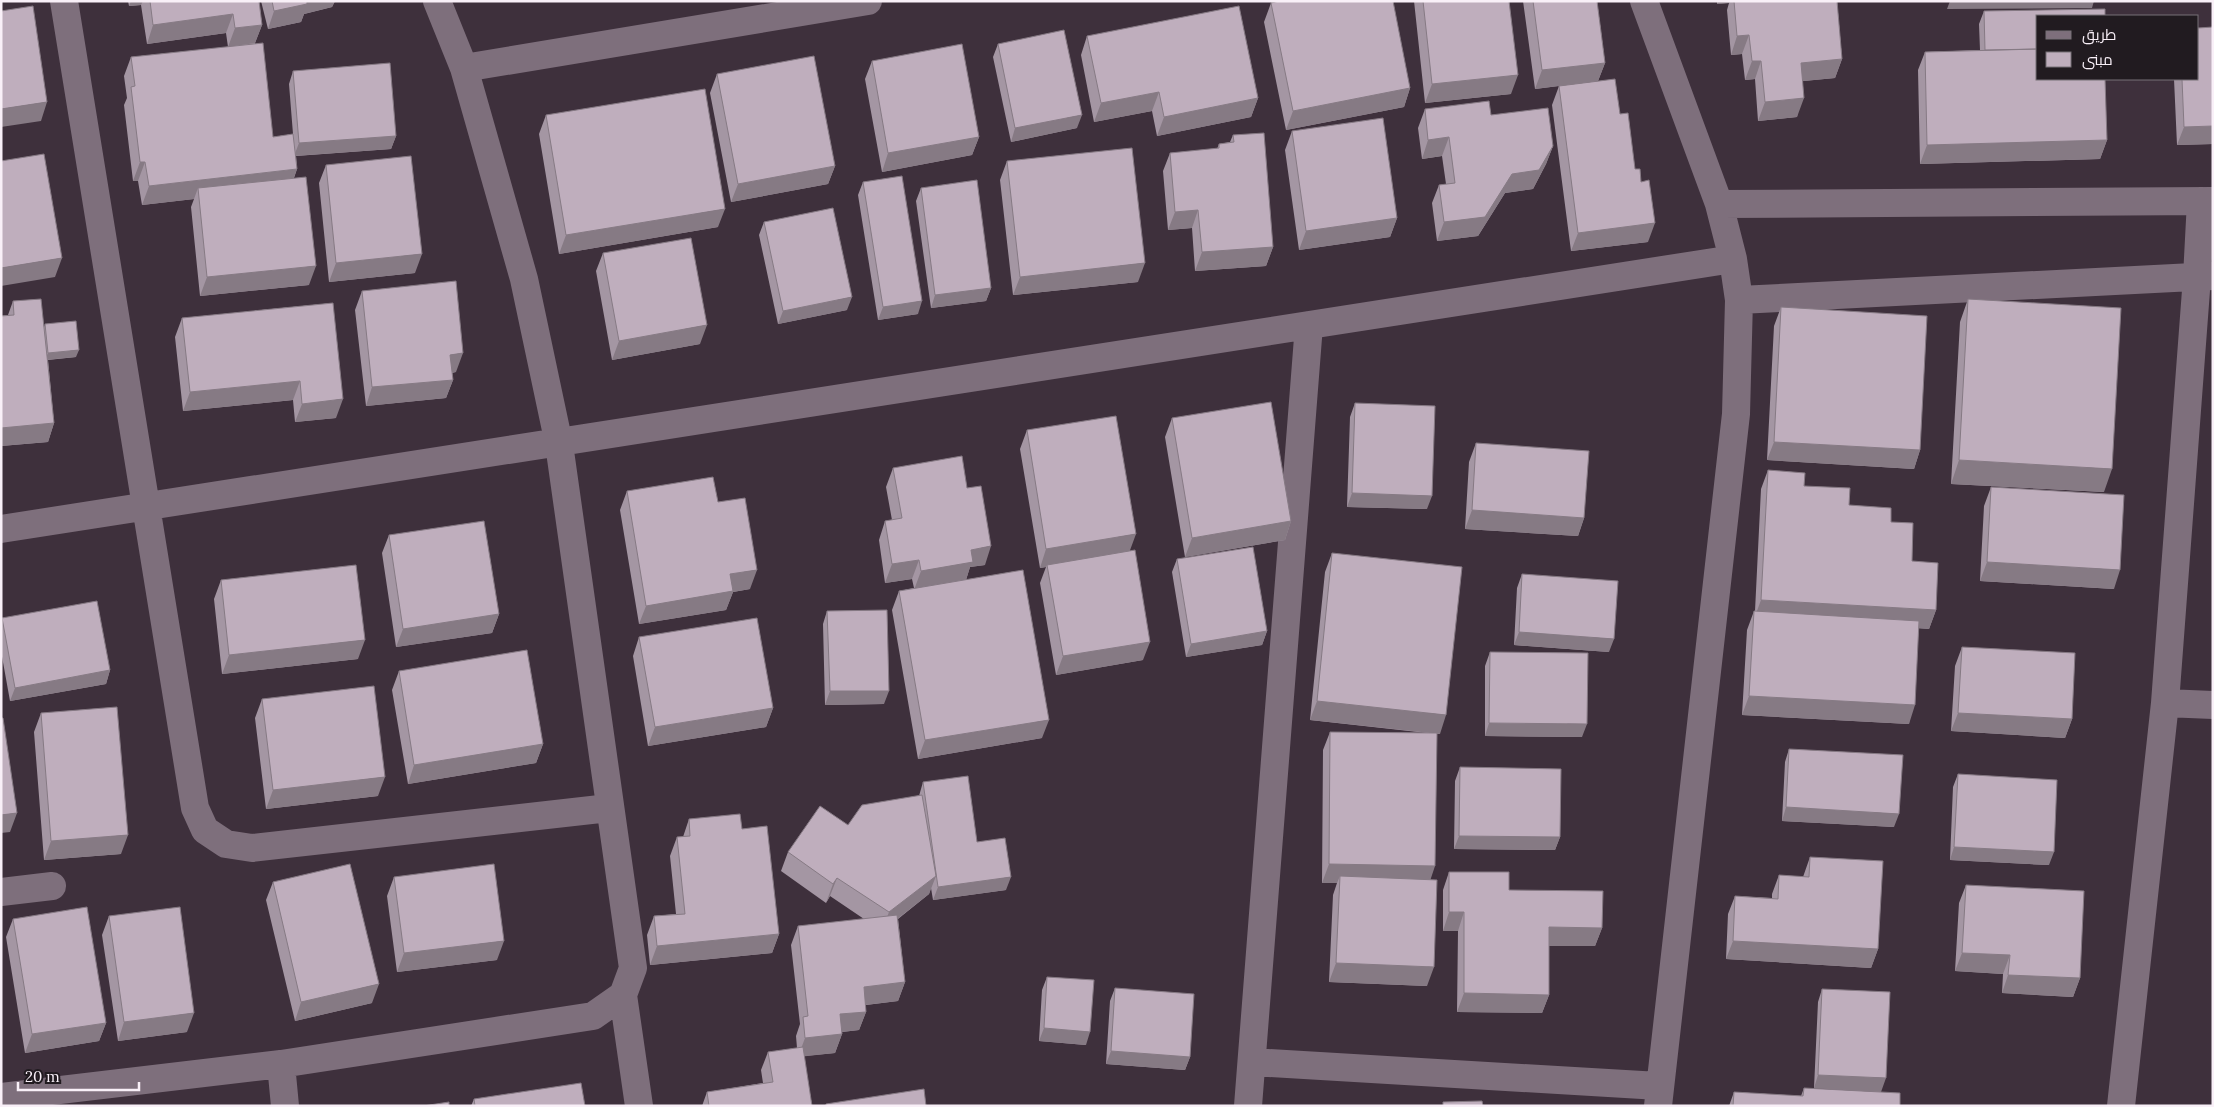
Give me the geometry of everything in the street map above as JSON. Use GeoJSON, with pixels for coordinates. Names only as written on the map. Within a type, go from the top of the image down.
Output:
{"type":"FeatureCollection","features":[{"type":"Feature","properties":{"kind":"street"},"geometry":{"type":"LineString","coordinates":[[64,1],[195,808],[205,830],[226,844],[252,848],[609,808]]}},
{"type":"Feature","properties":{"kind":"street"},"geometry":{"type":"LineString","coordinates":[[438,1],[464,68],[524,279],[559,444],[633,968],[623,995],[639,1106]]}},
{"type":"Feature","properties":{"kind":"street"},"geometry":{"type":"LineString","coordinates":[[464,68],[868,1]]}},
{"type":"Feature","properties":{"kind":"street"},"geometry":{"type":"LineString","coordinates":[[1252,1062],[1659,1096],[1736,414],[1739,300],[1733,259],[1719,204],[1644,1]]}},
{"type":"Feature","properties":{"kind":"street"},"geometry":{"type":"LineString","coordinates":[[1719,204],[2207,201],[2205,277],[2165,703],[2121,1106]]}},
{"type":"Feature","properties":{"kind":"street"},"geometry":{"type":"LineString","coordinates":[[1,529],[559,444],[1733,259]]}},
{"type":"Feature","properties":{"kind":"street"},"geometry":{"type":"LineString","coordinates":[[1739,300],[2205,277]]}},
{"type":"Feature","properties":{"kind":"street"},"geometry":{"type":"LineString","coordinates":[[1248,1106],[1308,325]]}},
{"type":"Feature","properties":{"kind":"street"},"geometry":{"type":"LineString","coordinates":[[2165,703],[2213,705]]}},
{"type":"Feature","properties":{"kind":"street"},"geometry":{"type":"LineString","coordinates":[[1,892],[52,886]]}},
{"type":"Feature","properties":{"kind":"street"},"geometry":{"type":"LineString","coordinates":[[1,1097],[280,1064],[593,1016],[623,995]]}},
{"type":"Feature","properties":{"kind":"street"},"geometry":{"type":"LineString","coordinates":[[280,1064],[285,1106]]}},
{"type":"Feature","properties":{"kind":"building"},"geometry":{"type":"Polygon","coordinates":[[[150,1],[259,1],[262,25],[235,28],[233,14],[153,25],[150,1]]]}},
{"type":"Feature","properties":{"kind":"building"},"geometry":{"type":"Polygon","coordinates":[[[272,1],[307,1],[307,4],[274,11],[272,1]]]}},
{"type":"Feature","properties":{"kind":"building"},"geometry":{"type":"Polygon","coordinates":[[[1279,1],[1393,1],[1410,88],[1293,111],[1271,3],[1279,1]]]}},
{"type":"Feature","properties":{"kind":"building"},"geometry":{"type":"Polygon","coordinates":[[[1423,1],[1509,1],[1518,75],[1432,84],[1423,1]]]}},
{"type":"Feature","properties":{"kind":"building"},"geometry":{"type":"Polygon","coordinates":[[[1533,1],[1597,1],[1605,63],[1542,70],[1533,1]]]}},
{"type":"Feature","properties":{"kind":"building"},"geometry":{"type":"Polygon","coordinates":[[[1734,1],[1837,1],[1842,59],[1801,63],[1804,98],[1765,102],[1761,61],[1752,61],[1749,35],[1737,36],[1734,1]]]}},
{"type":"Feature","properties":{"kind":"building"},"geometry":{"type":"Polygon","coordinates":[[[33,6],[47,102],[1,109],[1,11],[33,6]]]}},
{"type":"Feature","properties":{"kind":"building"},"geometry":{"type":"Polygon","coordinates":[[[1239,6],[1258,98],[1164,117],[1159,92],[1101,103],[1087,36],[1239,6]]]}},
{"type":"Feature","properties":{"kind":"building"},"geometry":{"type":"Polygon","coordinates":[[[2105,9],[2105,15],[2036,15],[2036,49],[1985,50],[1984,11],[2105,9]]]}},
{"type":"Feature","properties":{"kind":"building"},"geometry":{"type":"Polygon","coordinates":[[[2213,27],[2213,126],[2184,127],[2182,80],[2199,80],[2199,28],[2213,27]]]}},
{"type":"Feature","properties":{"kind":"building"},"geometry":{"type":"Polygon","coordinates":[[[1064,30],[1082,115],[1015,128],[998,44],[1064,30]]]}},
{"type":"Feature","properties":{"kind":"building"},"geometry":{"type":"Polygon","coordinates":[[[263,43],[273,137],[293,134],[297,169],[149,186],[145,162],[140,162],[131,87],[135,86],[131,57],[263,43]]]}},
{"type":"Feature","properties":{"kind":"building"},"geometry":{"type":"Polygon","coordinates":[[[962,44],[979,137],[888,153],[872,61],[962,44]]]}},
{"type":"Feature","properties":{"kind":"building"},"geometry":{"type":"Polygon","coordinates":[[[2036,49],[2036,80],[2105,80],[2107,140],[1927,145],[1925,52],[2036,49]]]}},
{"type":"Feature","properties":{"kind":"building"},"geometry":{"type":"Polygon","coordinates":[[[814,56],[835,166],[738,184],[717,74],[814,56]]]}},
{"type":"Feature","properties":{"kind":"building"},"geometry":{"type":"Polygon","coordinates":[[[390,63],[396,136],[299,143],[293,71],[390,63]]]}},
{"type":"Feature","properties":{"kind":"building"},"geometry":{"type":"Polygon","coordinates":[[[1615,79],[1620,114],[1628,113],[1635,169],[1640,169],[1641,182],[1649,180],[1655,223],[1578,233],[1559,86],[1615,79]]]}},
{"type":"Feature","properties":{"kind":"building"},"geometry":{"type":"Polygon","coordinates":[[[705,89],[725,209],[566,235],[546,115],[705,89]]]}},
{"type":"Feature","properties":{"kind":"building"},"geometry":{"type":"Polygon","coordinates":[[[1489,101],[1491,115],[1548,108],[1553,146],[1539,170],[1512,174],[1485,217],[1444,222],[1439,185],[1455,183],[1449,137],[1428,140],[1425,109],[1489,101]]]}},
{"type":"Feature","properties":{"kind":"building"},"geometry":{"type":"Polygon","coordinates":[[[1383,118],[1397,218],[1306,231],[1292,131],[1383,118]]]}},
{"type":"Feature","properties":{"kind":"building"},"geometry":{"type":"Polygon","coordinates":[[[1264,133],[1273,247],[1202,252],[1198,210],[1175,212],[1170,153],[1219,148],[1219,144],[1234,142],[1233,135],[1264,133]]]}},
{"type":"Feature","properties":{"kind":"building"},"geometry":{"type":"Polygon","coordinates":[[[1132,148],[1145,263],[1020,277],[1007,161],[1132,148]]]}},
{"type":"Feature","properties":{"kind":"building"},"geometry":{"type":"Polygon","coordinates":[[[44,154],[62,258],[1,268],[1,161],[44,154]]]}},
{"type":"Feature","properties":{"kind":"building"},"geometry":{"type":"Polygon","coordinates":[[[411,156],[422,254],[336,263],[326,165],[411,156]]]}},
{"type":"Feature","properties":{"kind":"building"},"geometry":{"type":"Polygon","coordinates":[[[902,176],[922,301],[883,307],[863,182],[902,176]]]}},
{"type":"Feature","properties":{"kind":"building"},"geometry":{"type":"Polygon","coordinates":[[[306,177],[316,266],[207,277],[198,188],[306,177]]]}},
{"type":"Feature","properties":{"kind":"building"},"geometry":{"type":"Polygon","coordinates":[[[977,180],[991,288],[935,295],[921,188],[977,180]]]}},
{"type":"Feature","properties":{"kind":"building"},"geometry":{"type":"Polygon","coordinates":[[[833,208],[852,297],[783,311],[764,222],[833,208]]]}},
{"type":"Feature","properties":{"kind":"building"},"geometry":{"type":"Polygon","coordinates":[[[691,238],[707,325],[619,341],[603,253],[691,238]]]}},
{"type":"Feature","properties":{"kind":"building"},"geometry":{"type":"Polygon","coordinates":[[[456,281],[463,353],[450,355],[453,380],[372,387],[362,291],[456,281]]]}},
{"type":"Feature","properties":{"kind":"building"},"geometry":{"type":"Polygon","coordinates":[[[41,299],[54,423],[1,428],[1,316],[14,315],[13,301],[41,299]]]}},
{"type":"Feature","properties":{"kind":"building"},"geometry":{"type":"Polygon","coordinates":[[[1968,299],[2121,308],[2112,469],[1959,460],[1968,299]]]}},
{"type":"Feature","properties":{"kind":"building"},"geometry":{"type":"Polygon","coordinates":[[[333,303],[343,399],[302,404],[300,381],[190,392],[182,318],[333,303]]]}},
{"type":"Feature","properties":{"kind":"building"},"geometry":{"type":"Polygon","coordinates":[[[1781,307],[1927,316],[1920,450],[1774,442],[1781,307]]]}},
{"type":"Feature","properties":{"kind":"building"},"geometry":{"type":"Polygon","coordinates":[[[76,321],[79,350],[48,353],[45,324],[76,321]]]}},
{"type":"Feature","properties":{"kind":"building"},"geometry":{"type":"Polygon","coordinates":[[[1271,402],[1291,521],[1192,538],[1172,418],[1271,402]]]}},
{"type":"Feature","properties":{"kind":"building"},"geometry":{"type":"Polygon","coordinates":[[[1355,403],[1435,406],[1432,496],[1352,493],[1355,403]]]}},
{"type":"Feature","properties":{"kind":"building"},"geometry":{"type":"Polygon","coordinates":[[[1116,416],[1136,534],[1046,549],[1027,430],[1116,416]]]}},
{"type":"Feature","properties":{"kind":"building"},"geometry":{"type":"Polygon","coordinates":[[[1476,443],[1589,451],[1584,518],[1472,510],[1476,443]]]}},
{"type":"Feature","properties":{"kind":"building"},"geometry":{"type":"Polygon","coordinates":[[[962,456],[967,488],[981,486],[991,546],[971,550],[973,562],[921,571],[919,560],[892,564],[885,521],[902,518],[893,468],[962,456]]]}},
{"type":"Feature","properties":{"kind":"building"},"geometry":{"type":"Polygon","coordinates":[[[1768,470],[1805,473],[1804,486],[1850,488],[1849,505],[1891,508],[1891,522],[1913,523],[1912,561],[1938,563],[1936,610],[1761,600],[1768,470]]]}},
{"type":"Feature","properties":{"kind":"building"},"geometry":{"type":"Polygon","coordinates":[[[713,477],[718,502],[745,498],[757,570],[730,574],[733,591],[646,606],[627,491],[713,477]]]}},
{"type":"Feature","properties":{"kind":"building"},"geometry":{"type":"Polygon","coordinates":[[[1991,487],[2124,495],[2120,570],[1987,562],[1991,487]]]}},
{"type":"Feature","properties":{"kind":"building"},"geometry":{"type":"Polygon","coordinates":[[[484,521],[499,614],[403,629],[389,535],[484,521]]]}},
{"type":"Feature","properties":{"kind":"building"},"geometry":{"type":"Polygon","coordinates":[[[1253,547],[1267,631],[1191,644],[1177,559],[1253,547]]]}},
{"type":"Feature","properties":{"kind":"building"},"geometry":{"type":"Polygon","coordinates":[[[1135,550],[1150,642],[1063,656],[1047,565],[1135,550]]]}},
{"type":"Feature","properties":{"kind":"building"},"geometry":{"type":"Polygon","coordinates":[[[1332,553],[1462,567],[1446,715],[1317,701],[1332,553]]]}},
{"type":"Feature","properties":{"kind":"building"},"geometry":{"type":"Polygon","coordinates":[[[356,565],[365,640],[229,655],[221,580],[356,565]]]}},
{"type":"Feature","properties":{"kind":"building"},"geometry":{"type":"Polygon","coordinates":[[[1023,570],[1049,720],[925,740],[899,591],[1023,570]]]}},
{"type":"Feature","properties":{"kind":"building"},"geometry":{"type":"Polygon","coordinates":[[[1522,574],[1618,581],[1614,639],[1519,632],[1522,574]]]}},
{"type":"Feature","properties":{"kind":"building"},"geometry":{"type":"Polygon","coordinates":[[[97,601],[110,670],[15,688],[2,618],[97,601]]]}},
{"type":"Feature","properties":{"kind":"building"},"geometry":{"type":"Polygon","coordinates":[[[887,610],[889,691],[830,691],[827,611],[887,610]]]}},
{"type":"Feature","properties":{"kind":"building"},"geometry":{"type":"Polygon","coordinates":[[[1754,611],[1919,621],[1915,705],[1749,696],[1754,611]]]}},
{"type":"Feature","properties":{"kind":"building"},"geometry":{"type":"Polygon","coordinates":[[[757,618],[773,708],[655,727],[639,637],[757,618]]]}},
{"type":"Feature","properties":{"kind":"building"},"geometry":{"type":"Polygon","coordinates":[[[1962,647],[2075,653],[2072,719],[1958,713],[1962,647]]]}},
{"type":"Feature","properties":{"kind":"building"},"geometry":{"type":"Polygon","coordinates":[[[527,650],[543,744],[414,765],[399,671],[527,650]]]}},
{"type":"Feature","properties":{"kind":"building"},"geometry":{"type":"Polygon","coordinates":[[[1490,652],[1588,653],[1587,724],[1489,723],[1490,652]]]}},
{"type":"Feature","properties":{"kind":"building"},"geometry":{"type":"Polygon","coordinates":[[[374,686],[385,777],[273,790],[262,699],[374,686]]]}},
{"type":"Feature","properties":{"kind":"building"},"geometry":{"type":"Polygon","coordinates":[[[117,707],[128,835],[51,841],[41,713],[117,707]]]}},
{"type":"Feature","properties":{"kind":"building"},"geometry":{"type":"Polygon","coordinates":[[[1,718],[3,718],[17,813],[1,815],[1,718]]]}},
{"type":"Feature","properties":{"kind":"building"},"geometry":{"type":"Polygon","coordinates":[[[1330,732],[1437,733],[1435,866],[1329,864],[1330,732]]]}},
{"type":"Feature","properties":{"kind":"building"},"geometry":{"type":"Polygon","coordinates":[[[1789,749],[1903,755],[1899,814],[1786,807],[1789,749]]]}},
{"type":"Feature","properties":{"kind":"building"},"geometry":{"type":"Polygon","coordinates":[[[1460,767],[1561,769],[1560,837],[1459,836],[1460,767]]]}},
{"type":"Feature","properties":{"kind":"building"},"geometry":{"type":"Polygon","coordinates":[[[1958,774],[2057,780],[2054,852],[1954,847],[1958,774]]]}},
{"type":"Feature","properties":{"kind":"building"},"geometry":{"type":"Polygon","coordinates":[[[968,776],[977,842],[1005,838],[1011,877],[938,887],[923,782],[968,776]]]}},
{"type":"Feature","properties":{"kind":"building"},"geometry":{"type":"Polygon","coordinates":[[[922,795],[936,876],[889,912],[837,878],[833,884],[788,852],[820,806],[848,825],[862,805],[922,795]]]}},
{"type":"Feature","properties":{"kind":"building"},"geometry":{"type":"Polygon","coordinates":[[[740,814],[742,829],[767,826],[779,934],[657,946],[654,916],[685,914],[677,837],[690,836],[689,819],[740,814]]]}},
{"type":"Feature","properties":{"kind":"building"},"geometry":{"type":"Polygon","coordinates":[[[1810,857],[1883,861],[1878,949],[1733,941],[1735,896],[1778,899],[1779,875],[1809,877],[1810,857]]]}},
{"type":"Feature","properties":{"kind":"building"},"geometry":{"type":"Polygon","coordinates":[[[350,864],[379,984],[301,1002],[273,882],[350,864]]]}},
{"type":"Feature","properties":{"kind":"building"},"geometry":{"type":"Polygon","coordinates":[[[494,864],[504,941],[404,953],[394,877],[494,864]]]}},
{"type":"Feature","properties":{"kind":"building"},"geometry":{"type":"Polygon","coordinates":[[[1449,872],[1509,872],[1509,890],[1603,891],[1602,928],[1549,927],[1549,995],[1464,993],[1464,912],[1449,912],[1449,872]]]}},
{"type":"Feature","properties":{"kind":"building"},"geometry":{"type":"Polygon","coordinates":[[[1340,876],[1437,880],[1434,967],[1336,963],[1340,876]]]}},
{"type":"Feature","properties":{"kind":"building"},"geometry":{"type":"Polygon","coordinates":[[[1966,885],[2084,891],[2080,978],[2008,975],[2010,955],[1962,953],[1966,885]]]}},
{"type":"Feature","properties":{"kind":"building"},"geometry":{"type":"Polygon","coordinates":[[[87,907],[106,1023],[32,1034],[13,919],[87,907]]]}},
{"type":"Feature","properties":{"kind":"building"},"geometry":{"type":"Polygon","coordinates":[[[180,907],[194,1013],[124,1022],[109,916],[180,907]]]}},
{"type":"Feature","properties":{"kind":"building"},"geometry":{"type":"Polygon","coordinates":[[[897,915],[905,982],[864,987],[866,1012],[840,1014],[842,1034],[805,1038],[803,1017],[808,1016],[798,926],[897,915]]]}},
{"type":"Feature","properties":{"kind":"building"},"geometry":{"type":"Polygon","coordinates":[[[1047,977],[1094,980],[1090,1032],[1044,1028],[1047,977]]]}},
{"type":"Feature","properties":{"kind":"building"},"geometry":{"type":"Polygon","coordinates":[[[1115,988],[1194,994],[1190,1057],[1111,1051],[1115,988]]]}},
{"type":"Feature","properties":{"kind":"building"},"geometry":{"type":"Polygon","coordinates":[[[1822,989],[1890,992],[1886,1078],[1818,1075],[1822,989]]]}},
{"type":"Feature","properties":{"kind":"building"},"geometry":{"type":"Polygon","coordinates":[[[803,1047],[812,1106],[709,1106],[707,1092],[773,1082],[768,1052],[803,1047]]]}},
{"type":"Feature","properties":{"kind":"building"},"geometry":{"type":"Polygon","coordinates":[[[581,1083],[585,1106],[475,1106],[474,1099],[581,1083]]]}},
{"type":"Feature","properties":{"kind":"building"},"geometry":{"type":"Polygon","coordinates":[[[1804,1088],[1900,1093],[1900,1106],[1733,1106],[1734,1092],[1803,1096],[1804,1088]]]}},
{"type":"Feature","properties":{"kind":"building"},"geometry":{"type":"Polygon","coordinates":[[[924,1089],[926,1106],[826,1106],[826,1104],[924,1089]]]}},
{"type":"Feature","properties":{"kind":"building"},"geometry":{"type":"Polygon","coordinates":[[[1482,1101],[1483,1106],[1443,1106],[1443,1102],[1482,1101]]]}},
{"type":"Feature","properties":{"kind":"building"},"geometry":{"type":"Polygon","coordinates":[[[449,1102],[449,1106],[423,1106],[449,1102]]]}}]}
